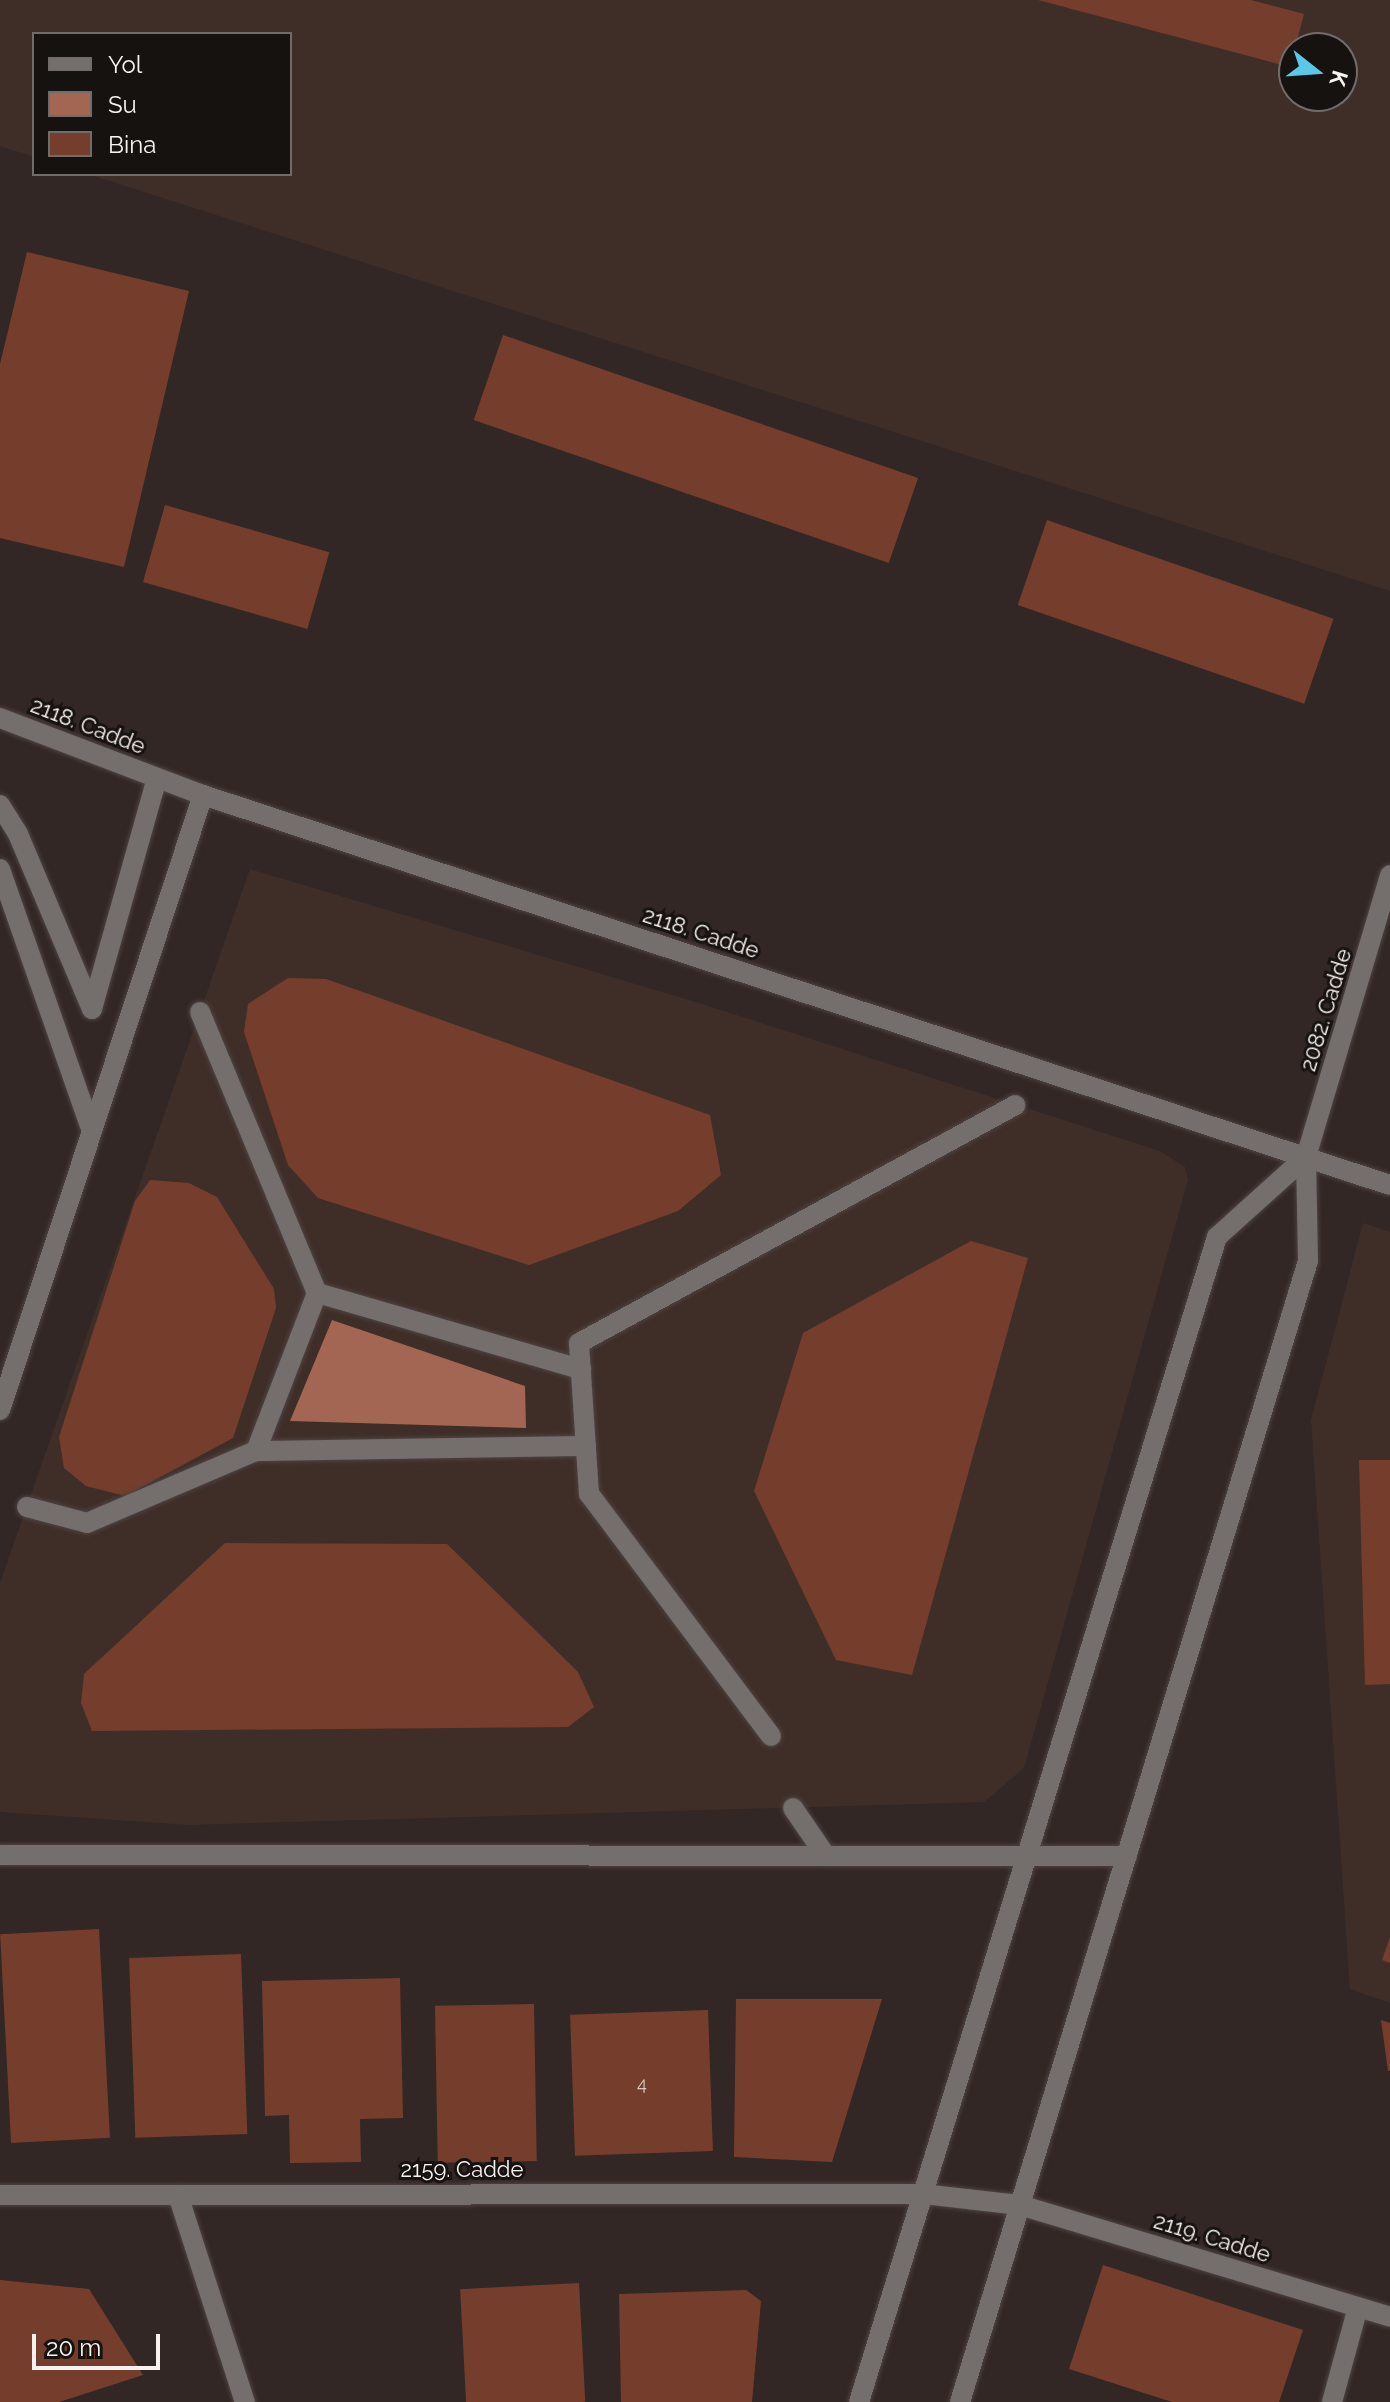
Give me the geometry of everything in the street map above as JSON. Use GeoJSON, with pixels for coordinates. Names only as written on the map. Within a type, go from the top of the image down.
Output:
{"type":"FeatureCollection","features":[{"type":"Feature","properties":{"kind":"street","name":"2118. Cadde"},"geometry":{"type":"LineString","coordinates":[[0,718],[203,795],[1390,1185]]}},
{"type":"Feature","properties":{"kind":"street"},"geometry":{"type":"LineString","coordinates":[[0,805],[18,834],[92,1009],[157,778]]}},
{"type":"Feature","properties":{"kind":"street"},"geometry":{"type":"LineString","coordinates":[[0,1410],[90,1126],[203,795]]}},
{"type":"Feature","properties":{"kind":"street"},"geometry":{"type":"LineString","coordinates":[[0,869],[90,1126]]}},
{"type":"Feature","properties":{"kind":"street","name":"2082. Cadde"},"geometry":{"type":"LineString","coordinates":[[1306,1157],[1390,875]]}},
{"type":"Feature","properties":{"kind":"street"},"geometry":{"type":"LineString","coordinates":[[200,1012],[317,1293],[256,1451]]}},
{"type":"Feature","properties":{"kind":"street"},"geometry":{"type":"LineString","coordinates":[[771,1736],[589,1494],[579,1343],[1015,1105]]}},
{"type":"Feature","properties":{"kind":"street"},"geometry":{"type":"LineString","coordinates":[[960,2402],[1308,1261],[1306,1157]]}},
{"type":"Feature","properties":{"kind":"street"},"geometry":{"type":"LineString","coordinates":[[859,2402],[1217,1237],[1306,1157]]}},
{"type":"Feature","properties":{"kind":"street"},"geometry":{"type":"LineString","coordinates":[[317,1293],[581,1369]]}},
{"type":"Feature","properties":{"kind":"street"},"geometry":{"type":"LineString","coordinates":[[27,1507],[87,1523],[256,1451],[586,1446]]}},
{"type":"Feature","properties":{"kind":"street"},"geometry":{"type":"LineString","coordinates":[[793,1808],[826,1856]]}},
{"type":"Feature","properties":{"kind":"street"},"geometry":{"type":"LineString","coordinates":[[0,1855],[1127,1856]]}},
{"type":"Feature","properties":{"kind":"street","name":"2159. Cadde"},"geometry":{"type":"LineString","coordinates":[[0,2195],[923,2194],[1020,2205]]}},
{"type":"Feature","properties":{"kind":"street"},"geometry":{"type":"LineString","coordinates":[[178,2195],[245,2402]]}},
{"type":"Feature","properties":{"kind":"street","name":"2119. Cadde"},"geometry":{"type":"LineString","coordinates":[[1020,2205],[1390,2317]]}},
{"type":"Feature","properties":{"kind":"street"},"geometry":{"type":"LineString","coordinates":[[1332,2402],[1358,2307]]}},
{"type":"Feature","properties":{"kind":"shaded area"},"geometry":{"type":"Polygon","coordinates":[[[0,0],[1390,0],[1390,591],[94,176],[292,176],[292,32],[32,32],[32,156],[0,146],[0,0]]]}},
{"type":"Feature","properties":{"kind":"shaded area"},"geometry":{"type":"Polygon","coordinates":[[[250,869],[699,1003],[1160,1151],[1185,1167],[1188,1180],[1024,1768],[984,1802],[189,1825],[0,1812],[0,1583],[250,869]]]}},
{"type":"Feature","properties":{"kind":"shaded area"},"geometry":{"type":"Polygon","coordinates":[[[1363,1223],[1390,1232],[1390,2003],[1350,1989],[1311,1420],[1363,1223]]]}},
{"type":"Feature","properties":{"kind":"water"},"geometry":{"type":"Polygon","coordinates":[[[332,1320],[525,1386],[526,1428],[290,1421],[332,1320]]]}},
{"type":"Feature","properties":{"kind":"building"},"geometry":{"type":"Polygon","coordinates":[[[1038,0],[1251,0],[1304,14],[1299,32],[1278,32],[1278,64],[1038,0]]]}},
{"type":"Feature","properties":{"kind":"building"},"geometry":{"type":"Polygon","coordinates":[[[27,252],[189,291],[124,567],[0,538],[0,364],[27,252]]]}},
{"type":"Feature","properties":{"kind":"building"},"geometry":{"type":"Polygon","coordinates":[[[503,335],[918,478],[889,563],[474,420],[503,335]]]}},
{"type":"Feature","properties":{"kind":"building"},"geometry":{"type":"Polygon","coordinates":[[[165,505],[329,552],[307,629],[143,582],[165,505]]]}},
{"type":"Feature","properties":{"kind":"building"},"geometry":{"type":"Polygon","coordinates":[[[1047,520],[1333,619],[1304,704],[1018,605],[1047,520]]]}},
{"type":"Feature","properties":{"kind":"building"},"geometry":{"type":"Polygon","coordinates":[[[288,978],[326,979],[710,1115],[721,1175],[678,1211],[529,1265],[318,1198],[288,1165],[244,1032],[248,1004],[288,978]]]}},
{"type":"Feature","properties":{"kind":"building"},"geometry":{"type":"Polygon","coordinates":[[[150,1180],[189,1183],[217,1197],[274,1289],[276,1308],[233,1438],[125,1496],[86,1486],[64,1468],[59,1437],[135,1201],[150,1180]]]}},
{"type":"Feature","properties":{"kind":"building"},"geometry":{"type":"Polygon","coordinates":[[[971,1241],[1028,1258],[912,1675],[836,1660],[754,1491],[803,1333],[971,1241]]]}},
{"type":"Feature","properties":{"kind":"building"},"geometry":{"type":"Polygon","coordinates":[[[1359,1460],[1390,1460],[1390,1684],[1365,1685],[1359,1460]]]}},
{"type":"Feature","properties":{"kind":"building"},"geometry":{"type":"Polygon","coordinates":[[[225,1543],[447,1544],[578,1672],[594,1707],[568,1727],[92,1731],[81,1703],[84,1674],[225,1543]]]}},
{"type":"Feature","properties":{"kind":"building"},"geometry":{"type":"Polygon","coordinates":[[[99,1929],[110,2138],[11,2143],[0,1934],[99,1929]]]}},
{"type":"Feature","properties":{"kind":"building"},"geometry":{"type":"Polygon","coordinates":[[[1390,1937],[1390,1963],[1382,1960],[1390,1937]]]}},
{"type":"Feature","properties":{"kind":"building"},"geometry":{"type":"Polygon","coordinates":[[[241,1954],[247,2134],[135,2138],[129,1958],[241,1954]]]}},
{"type":"Feature","properties":{"kind":"building"},"geometry":{"type":"Polygon","coordinates":[[[400,1978],[403,2118],[360,2119],[361,2162],[290,2163],[289,2115],[265,2116],[262,1981],[400,1978]]]}},
{"type":"Feature","properties":{"kind":"building"},"geometry":{"type":"Polygon","coordinates":[[[736,1999],[882,1999],[832,2162],[734,2157],[736,1999]]]}},
{"type":"Feature","properties":{"kind":"building"},"geometry":{"type":"Polygon","coordinates":[[[534,2004],[537,2161],[438,2163],[435,2006],[534,2004]]]}},
{"type":"Feature","properties":{"kind":"building"},"geometry":{"type":"Polygon","coordinates":[[[708,2010],[713,2151],[575,2156],[570,2015],[708,2010]]]}},
{"type":"Feature","properties":{"kind":"building"},"geometry":{"type":"Polygon","coordinates":[[[1381,2020],[1390,2023],[1390,2071],[1388,2071],[1381,2020]]]}},
{"type":"Feature","properties":{"kind":"building"},"geometry":{"type":"Polygon","coordinates":[[[1103,2265],[1303,2330],[1279,2402],[1172,2402],[1069,2369],[1103,2265]]]}},
{"type":"Feature","properties":{"kind":"building"},"geometry":{"type":"Polygon","coordinates":[[[0,2280],[89,2289],[143,2375],[59,2402],[0,2402],[0,2280]]]}},
{"type":"Feature","properties":{"kind":"building"},"geometry":{"type":"Polygon","coordinates":[[[579,2283],[585,2402],[466,2402],[460,2289],[579,2283]]]}},
{"type":"Feature","properties":{"kind":"building"},"geometry":{"type":"Polygon","coordinates":[[[746,2290],[761,2301],[752,2402],[621,2402],[619,2294],[746,2290]]]}}]}
